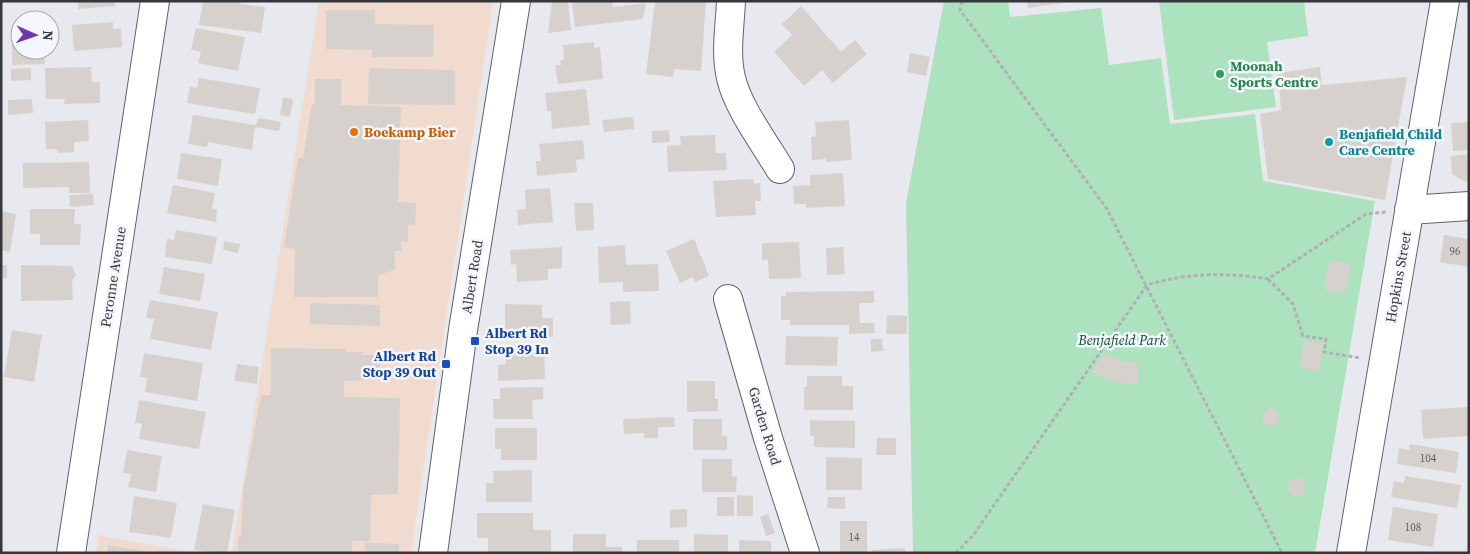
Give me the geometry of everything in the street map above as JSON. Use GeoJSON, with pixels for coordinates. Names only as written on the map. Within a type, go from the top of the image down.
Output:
{"type":"FeatureCollection","features":[{"type":"Feature","properties":{"kind":"street","name":"Peronne Avenue"},"geometry":{"type":"LineString","coordinates":[[70,553],[155,1]]}},
{"type":"Feature","properties":{"kind":"street","name":"Albert Road"},"geometry":{"type":"LineString","coordinates":[[433,553],[462,337],[516,1]]}},
{"type":"Feature","properties":{"kind":"street"},"geometry":{"type":"LineString","coordinates":[[732,1],[728,53],[731,78],[738,97],[780,168]]}},
{"type":"Feature","properties":{"kind":"street","name":"Hopkins Street"},"geometry":{"type":"LineString","coordinates":[[1351,553],[1445,1]]}},
{"type":"Feature","properties":{"kind":"street"},"geometry":{"type":"LineString","coordinates":[[1409,210],[1469,206]]}},
{"type":"Feature","properties":{"kind":"street","name":"Garden Road"},"geometry":{"type":"LineString","coordinates":[[728,299],[768,438],[805,553]]}},
{"type":"Feature","properties":{"kind":"path"},"geometry":{"type":"LineString","coordinates":[[962,1],[960,10],[1107,209],[1282,553]]}},
{"type":"Feature","properties":{"kind":"path"},"geometry":{"type":"LineString","coordinates":[[1268,279],[1366,214],[1409,210]]}},
{"type":"Feature","properties":{"kind":"path"},"geometry":{"type":"LineString","coordinates":[[956,553],[974,534],[1147,285],[1172,277],[1238,273],[1268,279],[1293,304],[1302,336],[1326,339],[1324,352],[1384,361]]}},
{"type":"Feature","properties":{"kind":"shaded area"},"geometry":{"type":"Polygon","coordinates":[[[319,1],[493,1],[411,553],[232,553],[319,1]]]}},
{"type":"Feature","properties":{"kind":"shaded area"},"geometry":{"type":"Polygon","coordinates":[[[99,535],[197,553],[96,553],[99,535]]]}},
{"type":"Feature","properties":{"kind":"green space","name":"Benjafield Park"},"geometry":{"type":"Polygon","coordinates":[[[944,1],[1008,1],[1010,17],[1101,8],[1109,65],[1161,58],[1170,124],[1255,114],[1263,181],[1375,201],[1315,553],[913,553],[906,203],[944,1]]]}},
{"type":"Feature","properties":{"kind":"green space","name":"Moonah Sports Centre"},"geometry":{"type":"Polygon","coordinates":[[[1159,1],[1304,1],[1308,36],[1267,42],[1276,107],[1174,120],[1159,1]]]}},
{"type":"Feature","properties":{"kind":"building"},"geometry":{"type":"Polygon","coordinates":[[[78,1],[115,1],[115,6],[78,9],[78,1]]]}},
{"type":"Feature","properties":{"kind":"building"},"geometry":{"type":"Polygon","coordinates":[[[203,1],[240,1],[240,4],[265,7],[261,33],[199,25],[203,1]]]}},
{"type":"Feature","properties":{"kind":"building"},"geometry":{"type":"Polygon","coordinates":[[[552,1],[568,1],[571,30],[548,33],[552,1]]]}},
{"type":"Feature","properties":{"kind":"building"},"geometry":{"type":"Polygon","coordinates":[[[572,1],[612,1],[613,7],[646,3],[643,19],[575,27],[572,1]]]}},
{"type":"Feature","properties":{"kind":"building"},"geometry":{"type":"Polygon","coordinates":[[[655,1],[706,1],[701,71],[674,69],[673,77],[646,74],[655,1]]]}},
{"type":"Feature","properties":{"kind":"building"},"geometry":{"type":"Polygon","coordinates":[[[1027,1],[1070,1],[1070,2],[1028,8],[1027,1]]]}},
{"type":"Feature","properties":{"kind":"building"},"geometry":{"type":"Polygon","coordinates":[[[801,6],[841,52],[855,40],[867,54],[833,83],[822,70],[804,86],[774,52],[792,35],[782,24],[801,6]]]}},
{"type":"Feature","properties":{"kind":"building"},"geometry":{"type":"Polygon","coordinates":[[[326,10],[375,10],[375,24],[434,25],[433,57],[372,57],[372,50],[326,49],[326,10]]]}},
{"type":"Feature","properties":{"kind":"building"},"geometry":{"type":"Polygon","coordinates":[[[113,22],[113,29],[121,28],[122,47],[74,51],[72,25],[113,22]]]}},
{"type":"Feature","properties":{"kind":"building"},"geometry":{"type":"Polygon","coordinates":[[[196,28],[245,37],[238,71],[198,63],[201,52],[191,50],[196,28]]]}},
{"type":"Feature","properties":{"kind":"building"},"geometry":{"type":"Polygon","coordinates":[[[594,42],[594,48],[600,47],[603,79],[558,84],[555,65],[561,65],[560,60],[564,60],[563,45],[594,42]]]}},
{"type":"Feature","properties":{"kind":"building"},"geometry":{"type":"Polygon","coordinates":[[[910,53],[930,57],[926,76],[907,72],[910,53]]]}},
{"type":"Feature","properties":{"kind":"building"},"geometry":{"type":"Polygon","coordinates":[[[12,60],[45,60],[45,64],[12,65],[12,60]]]}},
{"type":"Feature","properties":{"kind":"building"},"geometry":{"type":"Polygon","coordinates":[[[91,67],[92,82],[100,82],[100,103],[64,104],[65,99],[46,99],[45,68],[91,67]]]}},
{"type":"Feature","properties":{"kind":"building","name":"Benjafield Child Care Centre"},"geometry":{"type":"Polygon","coordinates":[[[1320,67],[1322,85],[1407,77],[1385,200],[1268,179],[1260,114],[1281,110],[1278,73],[1320,67]]]}},
{"type":"Feature","properties":{"kind":"building"},"geometry":{"type":"Polygon","coordinates":[[[31,68],[31,80],[11,81],[11,69],[31,68]]]}},
{"type":"Feature","properties":{"kind":"building"},"geometry":{"type":"Polygon","coordinates":[[[369,68],[455,70],[455,105],[368,104],[369,68]]]}},
{"type":"Feature","properties":{"kind":"building"},"geometry":{"type":"Polygon","coordinates":[[[199,78],[260,88],[255,114],[187,103],[190,87],[197,88],[199,78]]]}},
{"type":"Feature","properties":{"kind":"building"},"geometry":{"type":"Polygon","coordinates":[[[315,79],[341,79],[341,105],[401,107],[398,202],[416,203],[415,225],[408,224],[408,242],[401,241],[401,251],[395,251],[395,270],[378,275],[378,297],[294,297],[295,249],[284,247],[298,158],[303,158],[312,104],[315,105],[315,79]]]}},
{"type":"Feature","properties":{"kind":"building"},"geometry":{"type":"Polygon","coordinates":[[[586,89],[590,125],[552,129],[551,111],[547,111],[545,93],[586,89]]]}},
{"type":"Feature","properties":{"kind":"building"},"geometry":{"type":"Polygon","coordinates":[[[283,97],[293,99],[290,117],[280,115],[283,97]]]}},
{"type":"Feature","properties":{"kind":"building"},"geometry":{"type":"Polygon","coordinates":[[[32,99],[33,113],[8,115],[8,100],[32,99]]]}},
{"type":"Feature","properties":{"kind":"building"},"geometry":{"type":"Polygon","coordinates":[[[193,115],[256,125],[258,118],[281,122],[279,131],[255,127],[252,150],[208,142],[207,147],[188,144],[193,115]]]}},
{"type":"Feature","properties":{"kind":"building"},"geometry":{"type":"Polygon","coordinates":[[[633,117],[634,129],[604,132],[602,120],[633,117]]]}},
{"type":"Feature","properties":{"kind":"building"},"geometry":{"type":"Polygon","coordinates":[[[88,120],[89,141],[74,142],[74,152],[58,153],[57,149],[46,149],[45,122],[88,120]]]}},
{"type":"Feature","properties":{"kind":"building"},"geometry":{"type":"Polygon","coordinates":[[[849,120],[852,160],[826,162],[826,159],[812,160],[811,137],[816,136],[815,122],[849,120]]]}},
{"type":"Feature","properties":{"kind":"building"},"geometry":{"type":"Polygon","coordinates":[[[1469,122],[1469,150],[1453,151],[1451,123],[1469,122]]]}},
{"type":"Feature","properties":{"kind":"building"},"geometry":{"type":"Polygon","coordinates":[[[669,130],[670,142],[652,143],[652,131],[669,130]]]}},
{"type":"Feature","properties":{"kind":"building"},"geometry":{"type":"Polygon","coordinates":[[[715,135],[716,153],[726,153],[727,170],[668,172],[667,146],[681,145],[680,136],[715,135]]]}},
{"type":"Feature","properties":{"kind":"building"},"geometry":{"type":"Polygon","coordinates":[[[583,140],[585,159],[576,160],[577,172],[537,176],[536,161],[541,161],[539,144],[583,140]]]}},
{"type":"Feature","properties":{"kind":"building"},"geometry":{"type":"Polygon","coordinates":[[[181,153],[222,159],[218,186],[177,179],[181,153]]]}},
{"type":"Feature","properties":{"kind":"building"},"geometry":{"type":"Polygon","coordinates":[[[1469,154],[1469,181],[1465,182],[1452,174],[1451,156],[1469,154]]]}},
{"type":"Feature","properties":{"kind":"building"},"geometry":{"type":"Polygon","coordinates":[[[89,162],[90,193],[69,193],[69,187],[23,188],[23,163],[89,162]]]}},
{"type":"Feature","properties":{"kind":"building"},"geometry":{"type":"Polygon","coordinates":[[[843,173],[845,206],[806,208],[806,204],[794,204],[793,186],[810,185],[810,175],[843,173]]]}},
{"type":"Feature","properties":{"kind":"building"},"geometry":{"type":"Polygon","coordinates":[[[753,179],[754,184],[760,183],[761,201],[755,201],[756,215],[716,217],[713,181],[753,179]]]}},
{"type":"Feature","properties":{"kind":"building"},"geometry":{"type":"Polygon","coordinates":[[[173,185],[215,193],[212,209],[217,210],[216,222],[167,213],[173,185]]]}},
{"type":"Feature","properties":{"kind":"building"},"geometry":{"type":"Polygon","coordinates":[[[550,188],[553,222],[518,225],[517,210],[526,209],[525,190],[550,188]]]}},
{"type":"Feature","properties":{"kind":"building"},"geometry":{"type":"Polygon","coordinates":[[[93,194],[94,205],[70,207],[69,195],[93,194]]]}},
{"type":"Feature","properties":{"kind":"building"},"geometry":{"type":"Polygon","coordinates":[[[574,203],[593,203],[594,230],[576,231],[574,203]]]}},
{"type":"Feature","properties":{"kind":"building"},"geometry":{"type":"Polygon","coordinates":[[[30,209],[75,209],[74,224],[81,224],[80,245],[40,245],[40,234],[30,234],[30,209]]]}},
{"type":"Feature","properties":{"kind":"building"},"geometry":{"type":"Polygon","coordinates":[[[1,211],[16,214],[10,252],[1,250],[1,211]]]}},
{"type":"Feature","properties":{"kind":"building"},"geometry":{"type":"Polygon","coordinates":[[[176,230],[217,237],[212,264],[165,257],[167,239],[174,240],[176,230]]]}},
{"type":"Feature","properties":{"kind":"building"},"geometry":{"type":"Polygon","coordinates":[[[1444,235],[1469,239],[1469,267],[1440,262],[1444,235]]]}},
{"type":"Feature","properties":{"kind":"building"},"geometry":{"type":"Polygon","coordinates":[[[694,239],[709,276],[695,282],[693,277],[680,283],[666,251],[694,239]]]}},
{"type":"Feature","properties":{"kind":"building"},"geometry":{"type":"Polygon","coordinates":[[[224,241],[240,244],[238,253],[223,250],[224,241]]]}},
{"type":"Feature","properties":{"kind":"building"},"geometry":{"type":"Polygon","coordinates":[[[799,242],[801,278],[769,279],[768,260],[762,260],[762,243],[799,242]]]}},
{"type":"Feature","properties":{"kind":"building"},"geometry":{"type":"Polygon","coordinates":[[[625,245],[626,265],[658,264],[659,291],[623,292],[623,282],[599,283],[598,247],[625,245]]]}},
{"type":"Feature","properties":{"kind":"building"},"geometry":{"type":"Polygon","coordinates":[[[562,247],[562,268],[548,269],[548,280],[517,282],[516,264],[511,265],[510,250],[562,247]]]}},
{"type":"Feature","properties":{"kind":"building"},"geometry":{"type":"Polygon","coordinates":[[[843,247],[845,274],[827,275],[826,248],[843,247]]]}},
{"type":"Feature","properties":{"kind":"building"},"geometry":{"type":"Polygon","coordinates":[[[1329,261],[1350,264],[1345,293],[1324,290],[1329,261]]]}},
{"type":"Feature","properties":{"kind":"building"},"geometry":{"type":"Polygon","coordinates":[[[1,265],[7,265],[7,278],[1,278],[1,265]]]}},
{"type":"Feature","properties":{"kind":"building"},"geometry":{"type":"Polygon","coordinates":[[[21,265],[72,266],[76,275],[72,280],[73,300],[21,301],[21,265]]]}},
{"type":"Feature","properties":{"kind":"building"},"geometry":{"type":"Polygon","coordinates":[[[164,267],[205,274],[200,301],[159,294],[164,267]]]}},
{"type":"Feature","properties":{"kind":"building"},"geometry":{"type":"Polygon","coordinates":[[[874,291],[874,303],[859,303],[860,323],[874,323],[875,333],[849,334],[849,325],[790,325],[790,320],[781,320],[781,296],[786,296],[786,292],[874,291]]]}},
{"type":"Feature","properties":{"kind":"building"},"geometry":{"type":"Polygon","coordinates":[[[150,300],[218,312],[211,350],[150,339],[154,319],[146,318],[150,300]]]}},
{"type":"Feature","properties":{"kind":"building"},"geometry":{"type":"Polygon","coordinates":[[[630,301],[631,324],[611,325],[610,302],[630,301]]]}},
{"type":"Feature","properties":{"kind":"building"},"geometry":{"type":"Polygon","coordinates":[[[310,303],[380,305],[380,326],[310,324],[310,303]]]}},
{"type":"Feature","properties":{"kind":"building"},"geometry":{"type":"Polygon","coordinates":[[[505,304],[542,305],[542,318],[553,318],[553,337],[505,336],[505,304]]]}},
{"type":"Feature","properties":{"kind":"building"},"geometry":{"type":"Polygon","coordinates":[[[887,315],[907,316],[907,334],[886,334],[887,315]]]}},
{"type":"Feature","properties":{"kind":"building"},"geometry":{"type":"Polygon","coordinates":[[[12,330],[42,335],[34,382],[4,377],[12,330]]]}},
{"type":"Feature","properties":{"kind":"building"},"geometry":{"type":"Polygon","coordinates":[[[786,336],[838,337],[837,366],[785,365],[786,336]]]}},
{"type":"Feature","properties":{"kind":"building"},"geometry":{"type":"Polygon","coordinates":[[[871,339],[882,339],[883,351],[871,352],[871,339]]]}},
{"type":"Feature","properties":{"kind":"building"},"geometry":{"type":"Polygon","coordinates":[[[1304,340],[1323,342],[1319,371],[1300,368],[1304,340]]]}},
{"type":"Feature","properties":{"kind":"building"},"geometry":{"type":"Polygon","coordinates":[[[544,347],[545,379],[498,381],[498,365],[506,364],[505,348],[544,347]]]}},
{"type":"Feature","properties":{"kind":"building"},"geometry":{"type":"Polygon","coordinates":[[[271,348],[345,349],[345,352],[363,352],[362,355],[380,355],[380,379],[344,381],[344,397],[400,398],[398,494],[371,495],[370,541],[352,541],[352,553],[238,553],[238,537],[241,537],[243,491],[261,395],[271,395],[271,348]]]}},
{"type":"Feature","properties":{"kind":"building"},"geometry":{"type":"Polygon","coordinates":[[[144,353],[203,363],[197,401],[145,392],[147,378],[140,377],[144,353]]]}},
{"type":"Feature","properties":{"kind":"building"},"geometry":{"type":"Polygon","coordinates":[[[1104,353],[1120,361],[1137,363],[1137,384],[1114,382],[1092,372],[1104,353]]]}},
{"type":"Feature","properties":{"kind":"building"},"geometry":{"type":"Polygon","coordinates":[[[237,364],[259,367],[257,384],[234,381],[237,364]]]}},
{"type":"Feature","properties":{"kind":"building"},"geometry":{"type":"Polygon","coordinates":[[[807,376],[842,376],[842,386],[853,386],[853,410],[804,410],[804,387],[807,387],[807,376]]]}},
{"type":"Feature","properties":{"kind":"building"},"geometry":{"type":"Polygon","coordinates":[[[687,381],[715,381],[715,399],[718,399],[718,411],[687,412],[687,381]]]}},
{"type":"Feature","properties":{"kind":"building"},"geometry":{"type":"Polygon","coordinates":[[[543,387],[543,399],[532,400],[533,419],[494,419],[493,399],[500,399],[500,388],[543,387]]]}},
{"type":"Feature","properties":{"kind":"building"},"geometry":{"type":"Polygon","coordinates":[[[139,400],[206,412],[199,449],[139,439],[142,424],[135,423],[139,400]]]}},
{"type":"Feature","properties":{"kind":"building"},"geometry":{"type":"Polygon","coordinates":[[[1469,407],[1469,436],[1423,439],[1421,410],[1469,407]]]}},
{"type":"Feature","properties":{"kind":"building"},"geometry":{"type":"Polygon","coordinates":[[[1270,408],[1278,411],[1280,421],[1272,427],[1263,423],[1262,414],[1270,408]]]}},
{"type":"Feature","properties":{"kind":"building"},"geometry":{"type":"Polygon","coordinates":[[[674,417],[675,427],[658,427],[658,438],[644,438],[644,433],[624,434],[623,419],[674,417]]]}},
{"type":"Feature","properties":{"kind":"building"},"geometry":{"type":"Polygon","coordinates":[[[693,419],[722,419],[722,436],[727,436],[727,450],[693,450],[693,419]]]}},
{"type":"Feature","properties":{"kind":"building"},"geometry":{"type":"Polygon","coordinates":[[[810,420],[855,421],[855,448],[814,447],[814,436],[810,436],[810,420]]]}},
{"type":"Feature","properties":{"kind":"building"},"geometry":{"type":"Polygon","coordinates":[[[495,428],[537,428],[537,460],[501,460],[501,449],[495,449],[495,428]]]}},
{"type":"Feature","properties":{"kind":"building"},"geometry":{"type":"Polygon","coordinates":[[[877,438],[896,438],[896,455],[876,455],[877,438]]]}},
{"type":"Feature","properties":{"kind":"building"},"geometry":{"type":"Polygon","coordinates":[[[1410,444],[1459,452],[1456,473],[1397,464],[1399,448],[1409,450],[1410,444]]]}},
{"type":"Feature","properties":{"kind":"building"},"geometry":{"type":"Polygon","coordinates":[[[127,450],[162,456],[156,492],[128,487],[131,474],[123,473],[127,450]]]}},
{"type":"Feature","properties":{"kind":"building"},"geometry":{"type":"Polygon","coordinates":[[[826,457],[862,458],[862,490],[826,490],[826,457]]]}},
{"type":"Feature","properties":{"kind":"building"},"geometry":{"type":"Polygon","coordinates":[[[702,459],[732,459],[732,477],[737,476],[736,492],[702,492],[702,459]]]}},
{"type":"Feature","properties":{"kind":"building"},"geometry":{"type":"Polygon","coordinates":[[[532,470],[532,502],[486,502],[486,483],[494,483],[493,471],[532,470]]]}},
{"type":"Feature","properties":{"kind":"building"},"geometry":{"type":"Polygon","coordinates":[[[1405,476],[1461,485],[1457,508],[1391,497],[1394,481],[1404,483],[1405,476]]]}},
{"type":"Feature","properties":{"kind":"building"},"geometry":{"type":"Polygon","coordinates":[[[1300,478],[1306,485],[1304,495],[1294,497],[1288,490],[1290,481],[1300,478]]]}},
{"type":"Feature","properties":{"kind":"building"},"geometry":{"type":"Polygon","coordinates":[[[737,495],[753,496],[753,516],[737,516],[737,495]]]}},
{"type":"Feature","properties":{"kind":"building"},"geometry":{"type":"Polygon","coordinates":[[[134,496],[177,503],[171,538],[129,532],[134,496]]]}},
{"type":"Feature","properties":{"kind":"building"},"geometry":{"type":"Polygon","coordinates":[[[717,497],[734,497],[734,516],[717,516],[717,497]]]}},
{"type":"Feature","properties":{"kind":"building"},"geometry":{"type":"Polygon","coordinates":[[[828,497],[845,497],[845,509],[827,508],[828,497]]]}},
{"type":"Feature","properties":{"kind":"building"},"geometry":{"type":"Polygon","coordinates":[[[203,504],[235,510],[227,553],[194,550],[203,504]]]}},
{"type":"Feature","properties":{"kind":"building"},"geometry":{"type":"Polygon","coordinates":[[[1393,507],[1438,514],[1433,547],[1388,540],[1393,507]]]}},
{"type":"Feature","properties":{"kind":"building"},"geometry":{"type":"Polygon","coordinates":[[[687,509],[687,527],[670,528],[670,510],[687,509]]]}},
{"type":"Feature","properties":{"kind":"building"},"geometry":{"type":"Polygon","coordinates":[[[477,513],[533,513],[533,530],[551,530],[551,552],[488,553],[488,538],[477,538],[477,513]]]}},
{"type":"Feature","properties":{"kind":"building"},"geometry":{"type":"Polygon","coordinates":[[[768,514],[775,533],[766,536],[760,517],[768,514]]]}},
{"type":"Feature","properties":{"kind":"building"},"geometry":{"type":"Polygon","coordinates":[[[840,521],[867,521],[867,553],[840,553],[840,521]]]}},
{"type":"Feature","properties":{"kind":"building"},"geometry":{"type":"Polygon","coordinates":[[[573,534],[606,534],[606,547],[622,547],[622,553],[573,553],[573,534]]]}},
{"type":"Feature","properties":{"kind":"building"},"geometry":{"type":"Polygon","coordinates":[[[694,534],[728,535],[728,553],[694,553],[694,534]]]}},
{"type":"Feature","properties":{"kind":"building"},"geometry":{"type":"Polygon","coordinates":[[[637,540],[679,540],[679,553],[637,553],[637,540]]]}},
{"type":"Feature","properties":{"kind":"building"},"geometry":{"type":"Polygon","coordinates":[[[739,540],[771,541],[771,553],[739,553],[739,540]]]}},
{"type":"Feature","properties":{"kind":"building"},"geometry":{"type":"Polygon","coordinates":[[[365,543],[399,544],[399,553],[365,553],[365,543]]]}},
{"type":"Feature","properties":{"kind":"building"},"geometry":{"type":"Polygon","coordinates":[[[108,545],[148,552],[148,553],[107,553],[108,545]]]}},
{"type":"Feature","properties":{"kind":"building"},"geometry":{"type":"Polygon","coordinates":[[[905,548],[905,553],[872,553],[872,550],[905,548]]]}},
{"type":"Feature","properties":{"kind":"place","name":"Moonah Sports Centre"},"geometry":{"type":"Point","coordinates":[1220,74]}},
{"type":"Feature","properties":{"kind":"place","name":"Boekamp Bier"},"geometry":{"type":"Point","coordinates":[354,132]}},
{"type":"Feature","properties":{"kind":"place","name":"Benjafield Child Care Centre"},"geometry":{"type":"Point","coordinates":[1329,142]}},
{"type":"Feature","properties":{"kind":"place","name":"Albert Rd Stop 39 In"},"geometry":{"type":"Point","coordinates":[475,341]}},
{"type":"Feature","properties":{"kind":"place","name":"Albert Rd Stop 39 Out"},"geometry":{"type":"Point","coordinates":[446,364]}}]}
